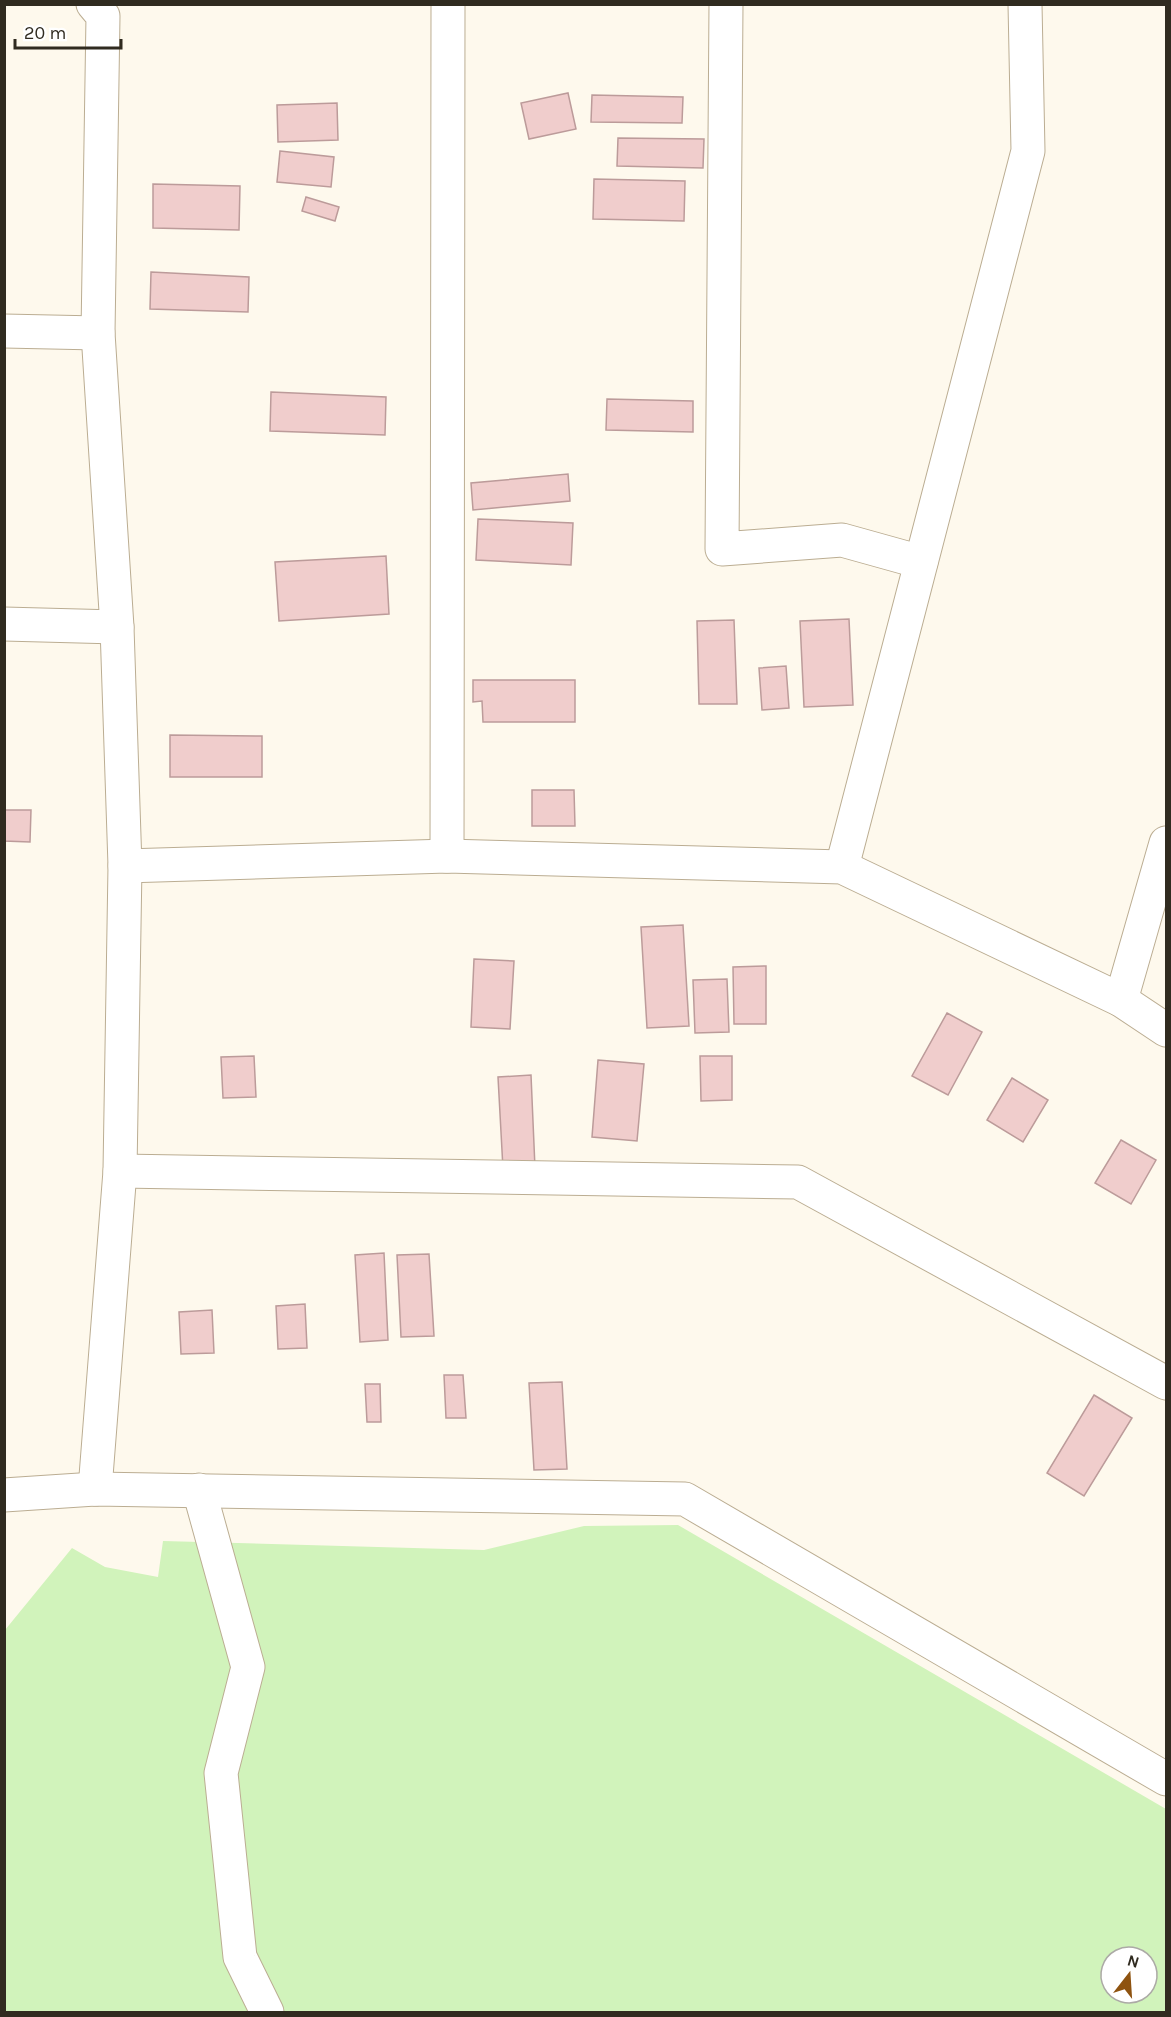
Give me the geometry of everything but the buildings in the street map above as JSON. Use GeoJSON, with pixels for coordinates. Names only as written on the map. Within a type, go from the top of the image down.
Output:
{"type":"FeatureCollection","features":[{"type":"Feature","properties":{"kind":"street"},"geometry":{"type":"LineString","coordinates":[[93,4],[103,16],[98,333],[117,627],[125,866],[120,1170],[95,1488]]}},
{"type":"Feature","properties":{"kind":"street"},"geometry":{"type":"LineString","coordinates":[[447,856],[448,4]]}},
{"type":"Feature","properties":{"kind":"street"},"geometry":{"type":"LineString","coordinates":[[726,4],[722,549],[842,540],[921,562]]}},
{"type":"Feature","properties":{"kind":"street"},"geometry":{"type":"LineString","coordinates":[[842,867],[1028,151],[1025,4]]}},
{"type":"Feature","properties":{"kind":"street"},"geometry":{"type":"LineString","coordinates":[[4,330],[98,333]]}},
{"type":"Feature","properties":{"kind":"street"},"geometry":{"type":"LineString","coordinates":[[4,624],[117,627]]}},
{"type":"Feature","properties":{"kind":"street"},"geometry":{"type":"LineString","coordinates":[[1121,1000],[1167,843]]}},
{"type":"Feature","properties":{"kind":"street"},"geometry":{"type":"LineString","coordinates":[[125,866],[447,856],[842,867],[1121,1000],[1167,1030]]}},
{"type":"Feature","properties":{"kind":"street"},"geometry":{"type":"LineString","coordinates":[[120,1170],[798,1182],[1167,1383]]}},
{"type":"Feature","properties":{"kind":"street"},"geometry":{"type":"LineString","coordinates":[[4,1495],[95,1488],[685,1499],[1167,1779]]}},
{"type":"Feature","properties":{"kind":"street"},"geometry":{"type":"LineString","coordinates":[[199,1490],[249,1667],[221,1773],[240,1957],[267,2013]]}},
{"type":"Feature","properties":{"kind":"green space"},"geometry":{"type":"Polygon","coordinates":[[[678,1525],[1166,1809],[1166,2012],[5,2012],[5,1630],[72,1548],[105,1567],[158,1577],[163,1541],[484,1550],[584,1526],[678,1525]]]}}]}
